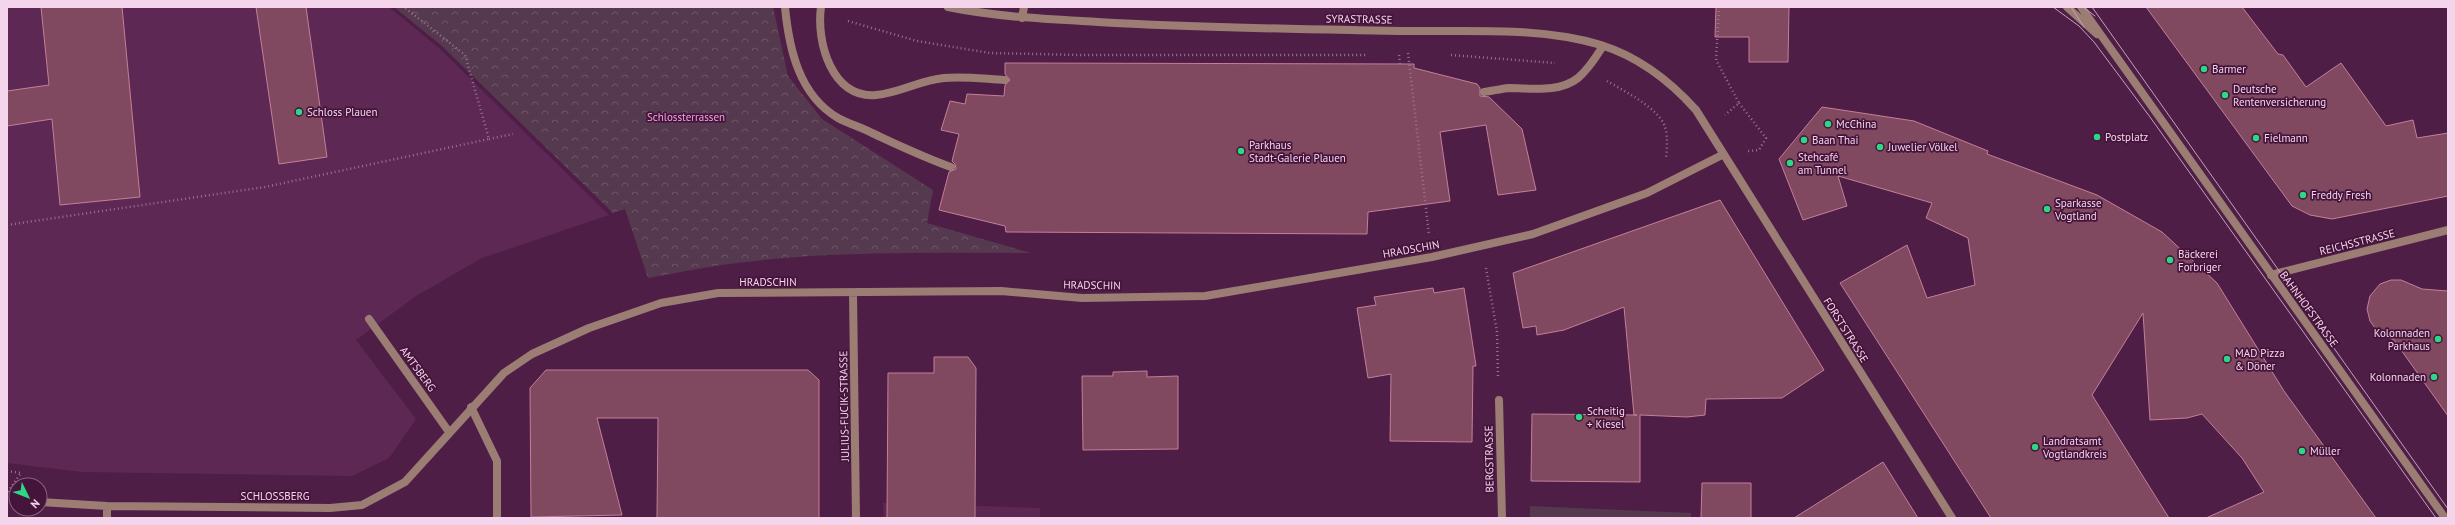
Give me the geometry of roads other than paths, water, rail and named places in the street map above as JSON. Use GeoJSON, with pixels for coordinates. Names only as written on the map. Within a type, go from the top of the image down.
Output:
{"type":"FeatureCollection","features":[{"type":"Feature","properties":{"kind":"street"},"geometry":{"type":"LineString","coordinates":[[785,7],[797,68],[808,91],[822,107],[839,118],[923,157],[951,167]]}},
{"type":"Feature","properties":{"kind":"street"},"geometry":{"type":"LineString","coordinates":[[821,7],[821,32],[824,53],[834,72],[844,85],[858,93],[874,95],[887,94],[924,81],[944,78],[1005,80]]}},
{"type":"Feature","properties":{"kind":"street","name":"SYRASTRASSE"},"geometry":{"type":"LineString","coordinates":[[948,7],[1022,18],[1240,29],[1494,32],[1552,36],[1603,46],[1636,61],[1677,89],[1696,110],[1722,155]]}},
{"type":"Feature","properties":{"kind":"street"},"geometry":{"type":"LineString","coordinates":[[1022,18],[1024,7]]}},
{"type":"Feature","properties":{"kind":"street"},"geometry":{"type":"LineString","coordinates":[[2067,7],[2109,46]]}},
{"type":"Feature","properties":{"kind":"street"},"geometry":{"type":"LineString","coordinates":[[2082,7],[2109,46]]}},
{"type":"Feature","properties":{"kind":"street"},"geometry":{"type":"LineString","coordinates":[[1484,92],[1507,88],[1550,88],[1577,79],[1586,71],[1603,46]]}},
{"type":"Feature","properties":{"kind":"street","name":"BAHNHOFSTRASSE"},"geometry":{"type":"LineString","coordinates":[[2109,46],[2445,518]]}},
{"type":"Feature","properties":{"kind":"street","name":"HRADSCHIN"},"geometry":{"type":"LineString","coordinates":[[471,407],[504,373],[532,354],[589,328],[661,303],[718,293],[854,294],[1001,291],[1082,298],[1205,296],[1482,246],[1533,234],[1647,193],[1722,155]]}},
{"type":"Feature","properties":{"kind":"street","name":"FORSTSTRASSE"},"geometry":{"type":"LineString","coordinates":[[1722,155],[1952,518]]}},
{"type":"Feature","properties":{"kind":"street","name":"REICHSSTRASSE"},"geometry":{"type":"LineString","coordinates":[[2271,275],[2448,230]]}},
{"type":"Feature","properties":{"kind":"street","name":"JULIUS-FUCIK-STRASSE"},"geometry":{"type":"LineString","coordinates":[[854,294],[856,518]]}},
{"type":"Feature","properties":{"kind":"street","name":"AMTSBERG"},"geometry":{"type":"LineString","coordinates":[[369,319],[449,432]]}},
{"type":"Feature","properties":{"kind":"street","name":"BERGSTRASSE"},"geometry":{"type":"LineString","coordinates":[[1499,400],[1502,518]]}},
{"type":"Feature","properties":{"kind":"street"},"geometry":{"type":"LineString","coordinates":[[471,407],[497,461],[497,518]]}},
{"type":"Feature","properties":{"kind":"street","name":"SCHLOSSBERG"},"geometry":{"type":"LineString","coordinates":[[48,502],[107,506],[330,508],[362,505],[405,482],[471,407]]}},
{"type":"Feature","properties":{"kind":"street"},"geometry":{"type":"LineString","coordinates":[[107,506],[108,518]]}},
{"type":"Feature","properties":{"kind":"tram line"},"geometry":{"type":"LineString","coordinates":[[2053,7],[2079,26],[2094,42],[2150,117],[2436,518]]}},
{"type":"Feature","properties":{"kind":"tram line"},"geometry":{"type":"LineString","coordinates":[[2071,7],[2084,27]]}},
{"type":"Feature","properties":{"kind":"tram line"},"geometry":{"type":"LineString","coordinates":[[2083,7],[2095,16]]}},
{"type":"Feature","properties":{"kind":"tram line"},"geometry":{"type":"LineString","coordinates":[[2092,7],[2448,509]]}},
{"type":"Feature","properties":{"kind":"place","name":"Barmer"},"geometry":{"type":"Point","coordinates":[2204,69]}},
{"type":"Feature","properties":{"kind":"place","name":"Deutsche Rentenversicherung"},"geometry":{"type":"Point","coordinates":[2225,95]}},
{"type":"Feature","properties":{"kind":"place","name":"Schloss Plauen"},"geometry":{"type":"Point","coordinates":[299,112]}},
{"type":"Feature","properties":{"kind":"place","name":"McChina"},"geometry":{"type":"Point","coordinates":[1828,124]}},
{"type":"Feature","properties":{"kind":"place","name":"Postplatz"},"geometry":{"type":"Point","coordinates":[2097,137]}},
{"type":"Feature","properties":{"kind":"place","name":"Fielmann"},"geometry":{"type":"Point","coordinates":[2256,138]}},
{"type":"Feature","properties":{"kind":"place","name":"Baan Thai"},"geometry":{"type":"Point","coordinates":[1804,140]}},
{"type":"Feature","properties":{"kind":"place","name":"Juwelier Völkel"},"geometry":{"type":"Point","coordinates":[1880,147]}},
{"type":"Feature","properties":{"kind":"place","name":"Parkhaus Stadt-Galerie Plauen"},"geometry":{"type":"Point","coordinates":[1241,151]}},
{"type":"Feature","properties":{"kind":"place","name":"Stehcafé am Tunnel"},"geometry":{"type":"Point","coordinates":[1790,163]}},
{"type":"Feature","properties":{"kind":"place","name":"Freddy Fresh"},"geometry":{"type":"Point","coordinates":[2303,195]}},
{"type":"Feature","properties":{"kind":"place","name":"Sparkasse Vogtland"},"geometry":{"type":"Point","coordinates":[2047,209]}},
{"type":"Feature","properties":{"kind":"place","name":"Bäckerei Forbriger"},"geometry":{"type":"Point","coordinates":[2170,260]}},
{"type":"Feature","properties":{"kind":"place","name":"Kolonnaden Parkhaus"},"geometry":{"type":"Point","coordinates":[2438,339]}},
{"type":"Feature","properties":{"kind":"place","name":"MAD Pizza & Döner"},"geometry":{"type":"Point","coordinates":[2227,359]}},
{"type":"Feature","properties":{"kind":"place","name":"Kolonnaden"},"geometry":{"type":"Point","coordinates":[2434,377]}},
{"type":"Feature","properties":{"kind":"place","name":"Scheitig + Kiesel"},"geometry":{"type":"Point","coordinates":[1579,417]}},
{"type":"Feature","properties":{"kind":"place","name":"Landratsamt Vogtlandkreis"},"geometry":{"type":"Point","coordinates":[2035,447]}},
{"type":"Feature","properties":{"kind":"place","name":"Müller"},"geometry":{"type":"Point","coordinates":[2302,451]}},
{"type":"Feature","properties":{"kind":"park label","name":"Schlossterrassen"},"geometry":{"type":"Point","coordinates":[686,117]}}]}
